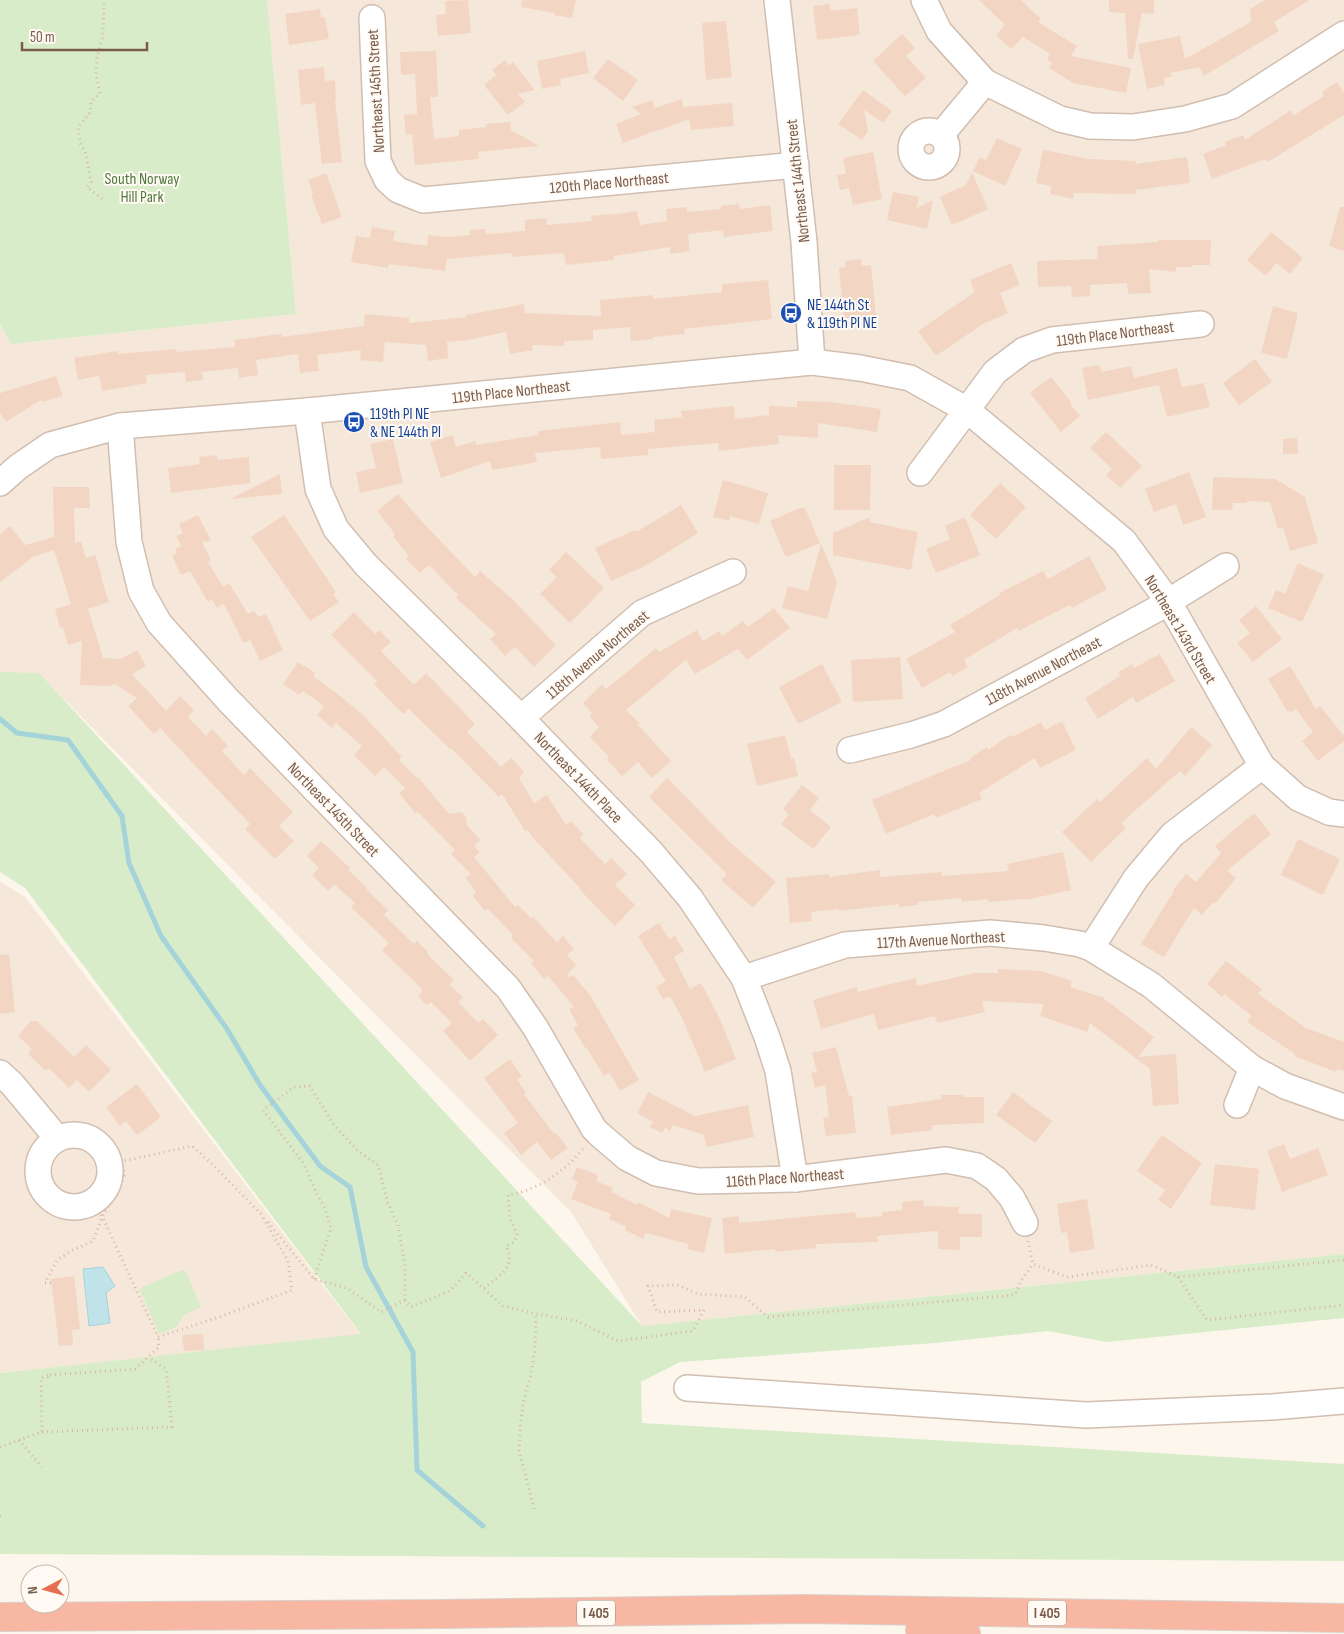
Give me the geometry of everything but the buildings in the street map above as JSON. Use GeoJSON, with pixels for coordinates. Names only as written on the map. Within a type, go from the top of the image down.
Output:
{"type":"FeatureCollection","features":[{"type":"Feature","properties":{"kind":"highway","name":"I 405"},"geometry":{"type":"LineString","coordinates":[[0,1617],[807,1609],[1344,1618]]}},
{"type":"Feature","properties":{"kind":"highway","name":"I 405"},"geometry":{"type":"LineString","coordinates":[[750,1611],[783,1626],[956,1630],[966,1634]]}},
{"type":"Feature","properties":{"kind":"street","name":"Northeast 144th Street"},"geometry":{"type":"LineString","coordinates":[[777,0],[804,242],[812,362]]}},
{"type":"Feature","properties":{"kind":"street"},"geometry":{"type":"LineString","coordinates":[[924,0],[940,31],[985,82],[1060,119],[1090,126],[1133,127],[1185,119],[1232,106],[1344,34]]}},
{"type":"Feature","properties":{"kind":"street","name":"Northeast 145th Street"},"geometry":{"type":"LineString","coordinates":[[372,18],[378,161],[387,180],[398,190],[423,200]]}},
{"type":"Feature","properties":{"kind":"street"},"geometry":{"type":"LineString","coordinates":[[941,135],[985,82]]}},
{"type":"Feature","properties":{"kind":"street","name":"120th Place Northeast"},"geometry":{"type":"LineString","coordinates":[[423,200],[796,165]]}},
{"type":"Feature","properties":{"kind":"street","name":"119th Place Northeast"},"geometry":{"type":"LineString","coordinates":[[967,410],[995,372],[1024,350],[1052,340],[1201,324]]}},
{"type":"Feature","properties":{"kind":"street","name":"Northeast 143rd Street"},"geometry":{"type":"LineString","coordinates":[[812,362],[860,368],[910,378],[967,410],[1124,541],[1168,601],[1262,766],[1298,798],[1329,812],[1344,814]]}},
{"type":"Feature","properties":{"kind":"street","name":"119th Place Northeast"},"geometry":{"type":"LineString","coordinates":[[0,483],[18,466],[50,445],[120,426],[307,411],[812,362]]}},
{"type":"Feature","properties":{"kind":"street"},"geometry":{"type":"LineString","coordinates":[[920,473],[967,410]]}},
{"type":"Feature","properties":{"kind":"street","name":"Northeast 144th Place"},"geometry":{"type":"LineString","coordinates":[[307,411],[318,489],[336,529],[366,565],[521,718],[651,852],[690,898],[744,978],[778,1071],[795,1179]]}},
{"type":"Feature","properties":{"kind":"street","name":"Northeast 145th Street"},"geometry":{"type":"LineString","coordinates":[[120,426],[129,542],[141,591],[159,623],[228,700],[508,988],[535,1027],[594,1129],[627,1158]]}},
{"type":"Feature","properties":{"kind":"street","name":"118th Avenue Northeast"},"geometry":{"type":"LineString","coordinates":[[850,750],[911,735],[944,724],[1155,610],[1226,566]]}},
{"type":"Feature","properties":{"kind":"street","name":"118th Avenue Northeast"},"geometry":{"type":"LineString","coordinates":[[521,718],[642,613],[733,572]]}},
{"type":"Feature","properties":{"kind":"street"},"geometry":{"type":"LineString","coordinates":[[1091,948],[1136,878],[1172,835],[1262,766]]}},
{"type":"Feature","properties":{"kind":"street","name":"117th Avenue Northeast"},"geometry":{"type":"LineString","coordinates":[[744,978],[845,945],[990,933],[1044,938],[1080,944],[1091,948],[1151,985],[1252,1068],[1285,1086],[1344,1107]]}},
{"type":"Feature","properties":{"kind":"street"},"geometry":{"type":"LineString","coordinates":[[1237,1105],[1252,1068]]}},
{"type":"Feature","properties":{"kind":"street"},"geometry":{"type":"LineString","coordinates":[[0,1072],[58,1138]]}},
{"type":"Feature","properties":{"kind":"street"},"geometry":{"type":"LineString","coordinates":[[75,1134],[90,1138],[115,1157],[109,1185],[99,1199],[99,1209],[65,1207],[49,1199],[41,1186],[33,1164],[44,1149],[58,1138],[75,1134]]}},
{"type":"Feature","properties":{"kind":"street","name":"116th Place Northeast"},"geometry":{"type":"LineString","coordinates":[[627,1158],[656,1173],[698,1182],[795,1179],[946,1160],[977,1166],[996,1179],[1012,1198],[1025,1223]]}},
{"type":"Feature","properties":{"kind":"street"},"geometry":{"type":"LineString","coordinates":[[687,1388],[1086,1415],[1272,1407],[1344,1401]]}},
{"type":"Feature","properties":{"kind":"path"},"geometry":{"type":"LineString","coordinates":[[102,199],[87,187],[91,182],[85,151],[80,143],[78,127],[90,113],[91,102],[100,93],[96,75],[97,57],[104,36],[104,0]]}},
{"type":"Feature","properties":{"kind":"path"},"geometry":{"type":"LineString","coordinates":[[314,1279],[331,1228],[325,1209],[304,1164],[263,1110],[294,1086],[310,1086],[334,1125],[358,1151],[378,1165],[388,1203],[398,1225],[405,1265],[406,1300],[411,1307],[450,1290],[466,1273],[503,1306],[536,1314],[577,1320],[618,1341],[694,1331],[704,1310],[657,1312],[648,1286],[677,1285],[698,1294],[745,1297],[768,1316],[1015,1294],[1021,1281],[1033,1264],[1025,1223]]}},
{"type":"Feature","properties":{"kind":"path"},"geometry":{"type":"LineString","coordinates":[[484,1288],[504,1273],[510,1264],[509,1252],[506,1246],[514,1242],[517,1234],[510,1219],[508,1195],[524,1192],[546,1182],[578,1156],[590,1140]]}},
{"type":"Feature","properties":{"kind":"path"},"geometry":{"type":"LineString","coordinates":[[51,1283],[45,1283],[57,1260],[71,1251],[93,1242],[99,1209],[125,1175],[115,1157],[192,1146],[261,1214],[314,1279],[347,1288],[381,1312],[406,1300]]}},
{"type":"Feature","properties":{"kind":"path"},"geometry":{"type":"LineString","coordinates":[[42,1432],[41,1378],[136,1369],[158,1347],[158,1337],[99,1209]]}},
{"type":"Feature","properties":{"kind":"path"},"geometry":{"type":"LineString","coordinates":[[158,1337],[292,1290],[288,1261],[261,1214]]}},
{"type":"Feature","properties":{"kind":"path"},"geometry":{"type":"LineString","coordinates":[[1033,1264],[1067,1277],[1151,1265],[1178,1277],[1344,1260]]}},
{"type":"Feature","properties":{"kind":"path"},"geometry":{"type":"LineString","coordinates":[[1178,1277],[1207,1320],[1344,1305]]}},
{"type":"Feature","properties":{"kind":"path"},"geometry":{"type":"LineString","coordinates":[[534,1509],[519,1450],[521,1417],[534,1357],[536,1314]]}},
{"type":"Feature","properties":{"kind":"path"},"geometry":{"type":"LineString","coordinates":[[0,1447],[42,1432],[172,1427],[166,1369],[148,1357]]}},
{"type":"Feature","properties":{"kind":"path"},"geometry":{"type":"LineString","coordinates":[[19,1440],[42,1466]]}},
{"type":"Feature","properties":{"kind":"shaded area"},"geometry":{"type":"Polygon","coordinates":[[[267,0],[1344,0],[1344,1254],[642,1326],[571,1212],[39,674],[0,693],[0,324],[11,344],[296,314],[267,0]]]}},
{"type":"Feature","properties":{"kind":"shaded area"},"geometry":{"type":"Polygon","coordinates":[[[0,881],[25,897],[361,1335],[0,1373],[0,881]]]}},
{"type":"Feature","properties":{"kind":"green space","name":"South Norway Hill Park"},"geometry":{"type":"Polygon","coordinates":[[[0,0],[267,0],[296,314],[11,344],[0,324],[0,0]]]}},
{"type":"Feature","properties":{"kind":"green space"},"geometry":{"type":"Polygon","coordinates":[[[0,672],[39,673],[642,1326],[1344,1254],[1344,1318],[1107,1342],[1048,1331],[935,1343],[680,1362],[641,1382],[642,1423],[1344,1464],[1344,1561],[0,1554],[0,1373],[361,1334],[25,888],[0,872],[0,672]]]}},
{"type":"Feature","properties":{"kind":"green space"},"geometry":{"type":"Polygon","coordinates":[[[182,1270],[186,1272],[201,1307],[182,1316],[183,1318],[176,1327],[159,1334],[140,1290],[182,1270]]]}},
{"type":"Feature","properties":{"kind":"water"},"geometry":{"type":"Polygon","coordinates":[[[103,1267],[115,1286],[106,1293],[110,1323],[89,1326],[83,1269],[103,1267]]]}},
{"type":"Feature","properties":{"kind":"waterway"},"geometry":{"type":"LineString","coordinates":[[0,719],[17,733],[68,740],[122,816],[129,863],[161,936],[227,1029],[260,1085],[320,1166],[350,1187],[366,1267],[413,1352],[417,1470],[483,1526]]}},
{"type":"Feature","properties":{"kind":"place","name":"NE 144th St & 119th Pl NE"},"geometry":{"type":"Point","coordinates":[791,313]}},
{"type":"Feature","properties":{"kind":"place","name":"119th Pl NE & NE 144th Pl"},"geometry":{"type":"Point","coordinates":[354,422]}}]}
